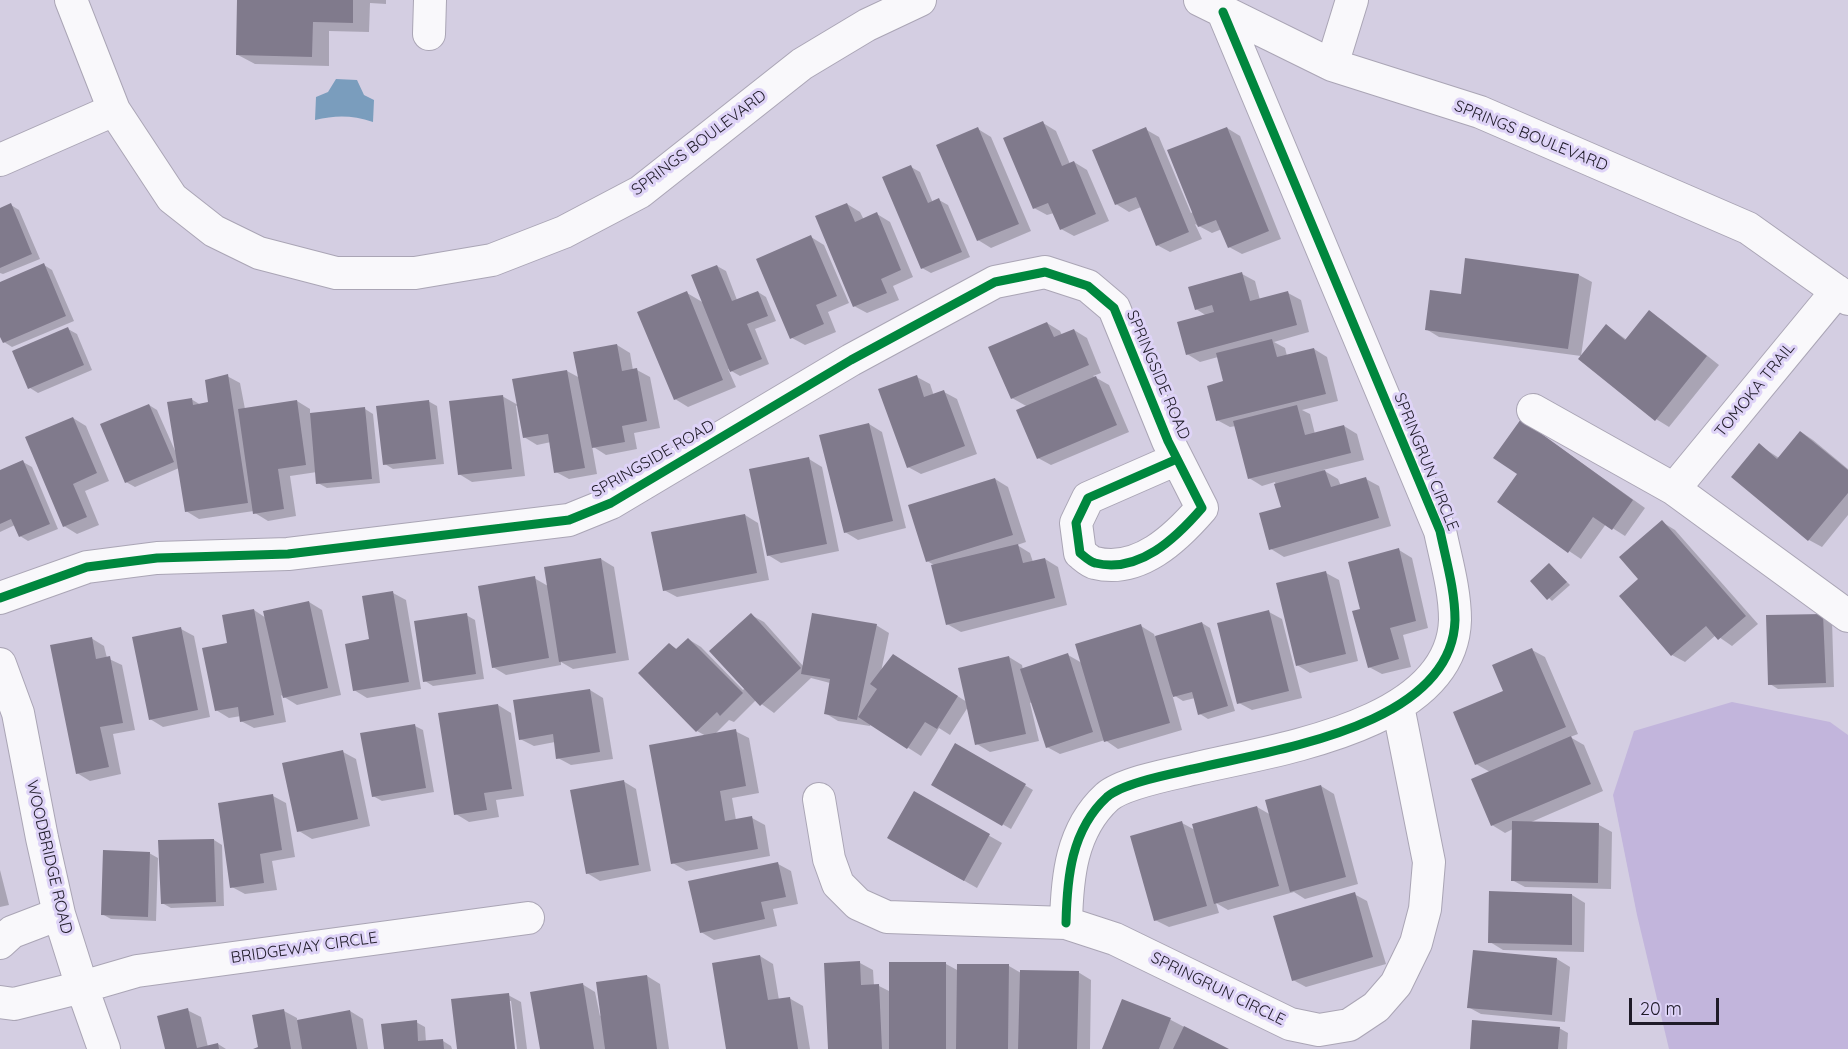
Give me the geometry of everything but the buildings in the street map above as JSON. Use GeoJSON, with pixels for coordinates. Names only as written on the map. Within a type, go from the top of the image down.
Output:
{"type":"FeatureCollection","features":[{"type":"Feature","properties":{"kind":"street","name":"SPRINGS BOULEVARD"},"geometry":{"type":"LineString","coordinates":[[70,0],[114,110],[172,198],[214,231],[259,253],[336,273],[415,273],[492,260],[564,232],[640,192],[802,64],[867,25],[920,0]]}},
{"type":"Feature","properties":{"kind":"street"},"geometry":{"type":"LineString","coordinates":[[429,34],[430,0]]}},
{"type":"Feature","properties":{"kind":"street"},"geometry":{"type":"LineString","coordinates":[[1332,64],[1352,0]]}},
{"type":"Feature","properties":{"kind":"street","name":"SPRINGS BOULEVARD"},"geometry":{"type":"LineString","coordinates":[[1211,6],[1332,64],[1480,112],[1748,228],[1842,295]]}},
{"type":"Feature","properties":{"kind":"street","name":"SPRINGRUN CIRCLE"},"geometry":{"type":"LineString","coordinates":[[1065,923],[1067,883],[1074,849],[1092,817],[1108,796],[1142,781],[1311,741],[1362,725],[1398,706],[1425,686],[1449,647],[1455,621],[1452,586],[1440,531],[1211,6]]}},
{"type":"Feature","properties":{"kind":"street"},"geometry":{"type":"LineString","coordinates":[[0,160],[114,110]]}},
{"type":"Feature","properties":{"kind":"street","name":"SPRINGSIDE ROAD"},"geometry":{"type":"LineString","coordinates":[[0,598],[87,567],[157,558],[288,554],[568,520],[610,503],[851,360],[995,282],[1045,272],[1088,286],[1114,308],[1177,459]]}},
{"type":"Feature","properties":{"kind":"street","name":"TOMOKA TRAIL"},"geometry":{"type":"LineString","coordinates":[[1674,489],[1842,295]]}},
{"type":"Feature","properties":{"kind":"street"},"geometry":{"type":"LineString","coordinates":[[1533,410],[1674,489],[1848,616]]}},
{"type":"Feature","properties":{"kind":"street","name":"WOODBRIDGE ROAD"},"geometry":{"type":"LineString","coordinates":[[0,664],[18,713],[59,914],[104,1049]]}},
{"type":"Feature","properties":{"kind":"street","name":"SPRINGRUN CIRCLE"},"geometry":{"type":"LineString","coordinates":[[819,799],[829,859],[838,884],[858,903],[887,917],[1065,923],[1115,939],[1290,1024],[1319,1030],[1349,1025],[1376,1007],[1396,984],[1416,943],[1425,909],[1429,862],[1398,706]]}},
{"type":"Feature","properties":{"kind":"street"},"geometry":{"type":"LineString","coordinates":[[0,943],[12,932],[59,914]]}},
{"type":"Feature","properties":{"kind":"street","name":"BRIDGEWAY CIRCLE"},"geometry":{"type":"LineString","coordinates":[[0,1002],[14,1004],[137,971],[528,918]]}},
{"type":"Feature","properties":{"kind":"shaded area"},"geometry":{"type":"Polygon","coordinates":[[[1732,702],[1830,722],[1848,735],[1848,1049],[1669,1049],[1637,915],[1613,795],[1634,731],[1732,702]]]}},
{"type":"Feature","properties":{"kind":"water"},"geometry":{"type":"Polygon","coordinates":[[[336,79],[357,80],[364,95],[374,100],[373,122],[344,116],[315,120],[316,97],[328,92],[336,79]]]}},
{"type":"Feature","properties":{"kind":"cycle path"},"geometry":{"type":"LineString","coordinates":[[1066,923],[1070,872],[1078,840],[1095,810],[1107,797],[1124,787],[1148,780],[1310,742],[1352,728],[1392,709],[1424,686],[1446,656],[1455,620],[1452,586],[1440,531],[1223,12]]}},
{"type":"Feature","properties":{"kind":"cycle path"},"geometry":{"type":"LineString","coordinates":[[0,598],[87,567],[157,558],[288,554],[569,520],[611,503],[851,360],[995,282],[1045,272],[1088,286],[1114,308],[1168,441],[1202,508],[1168,541],[1141,558],[1111,565],[1093,562],[1080,553],[1076,523],[1088,498],[1177,459]]}}]}
